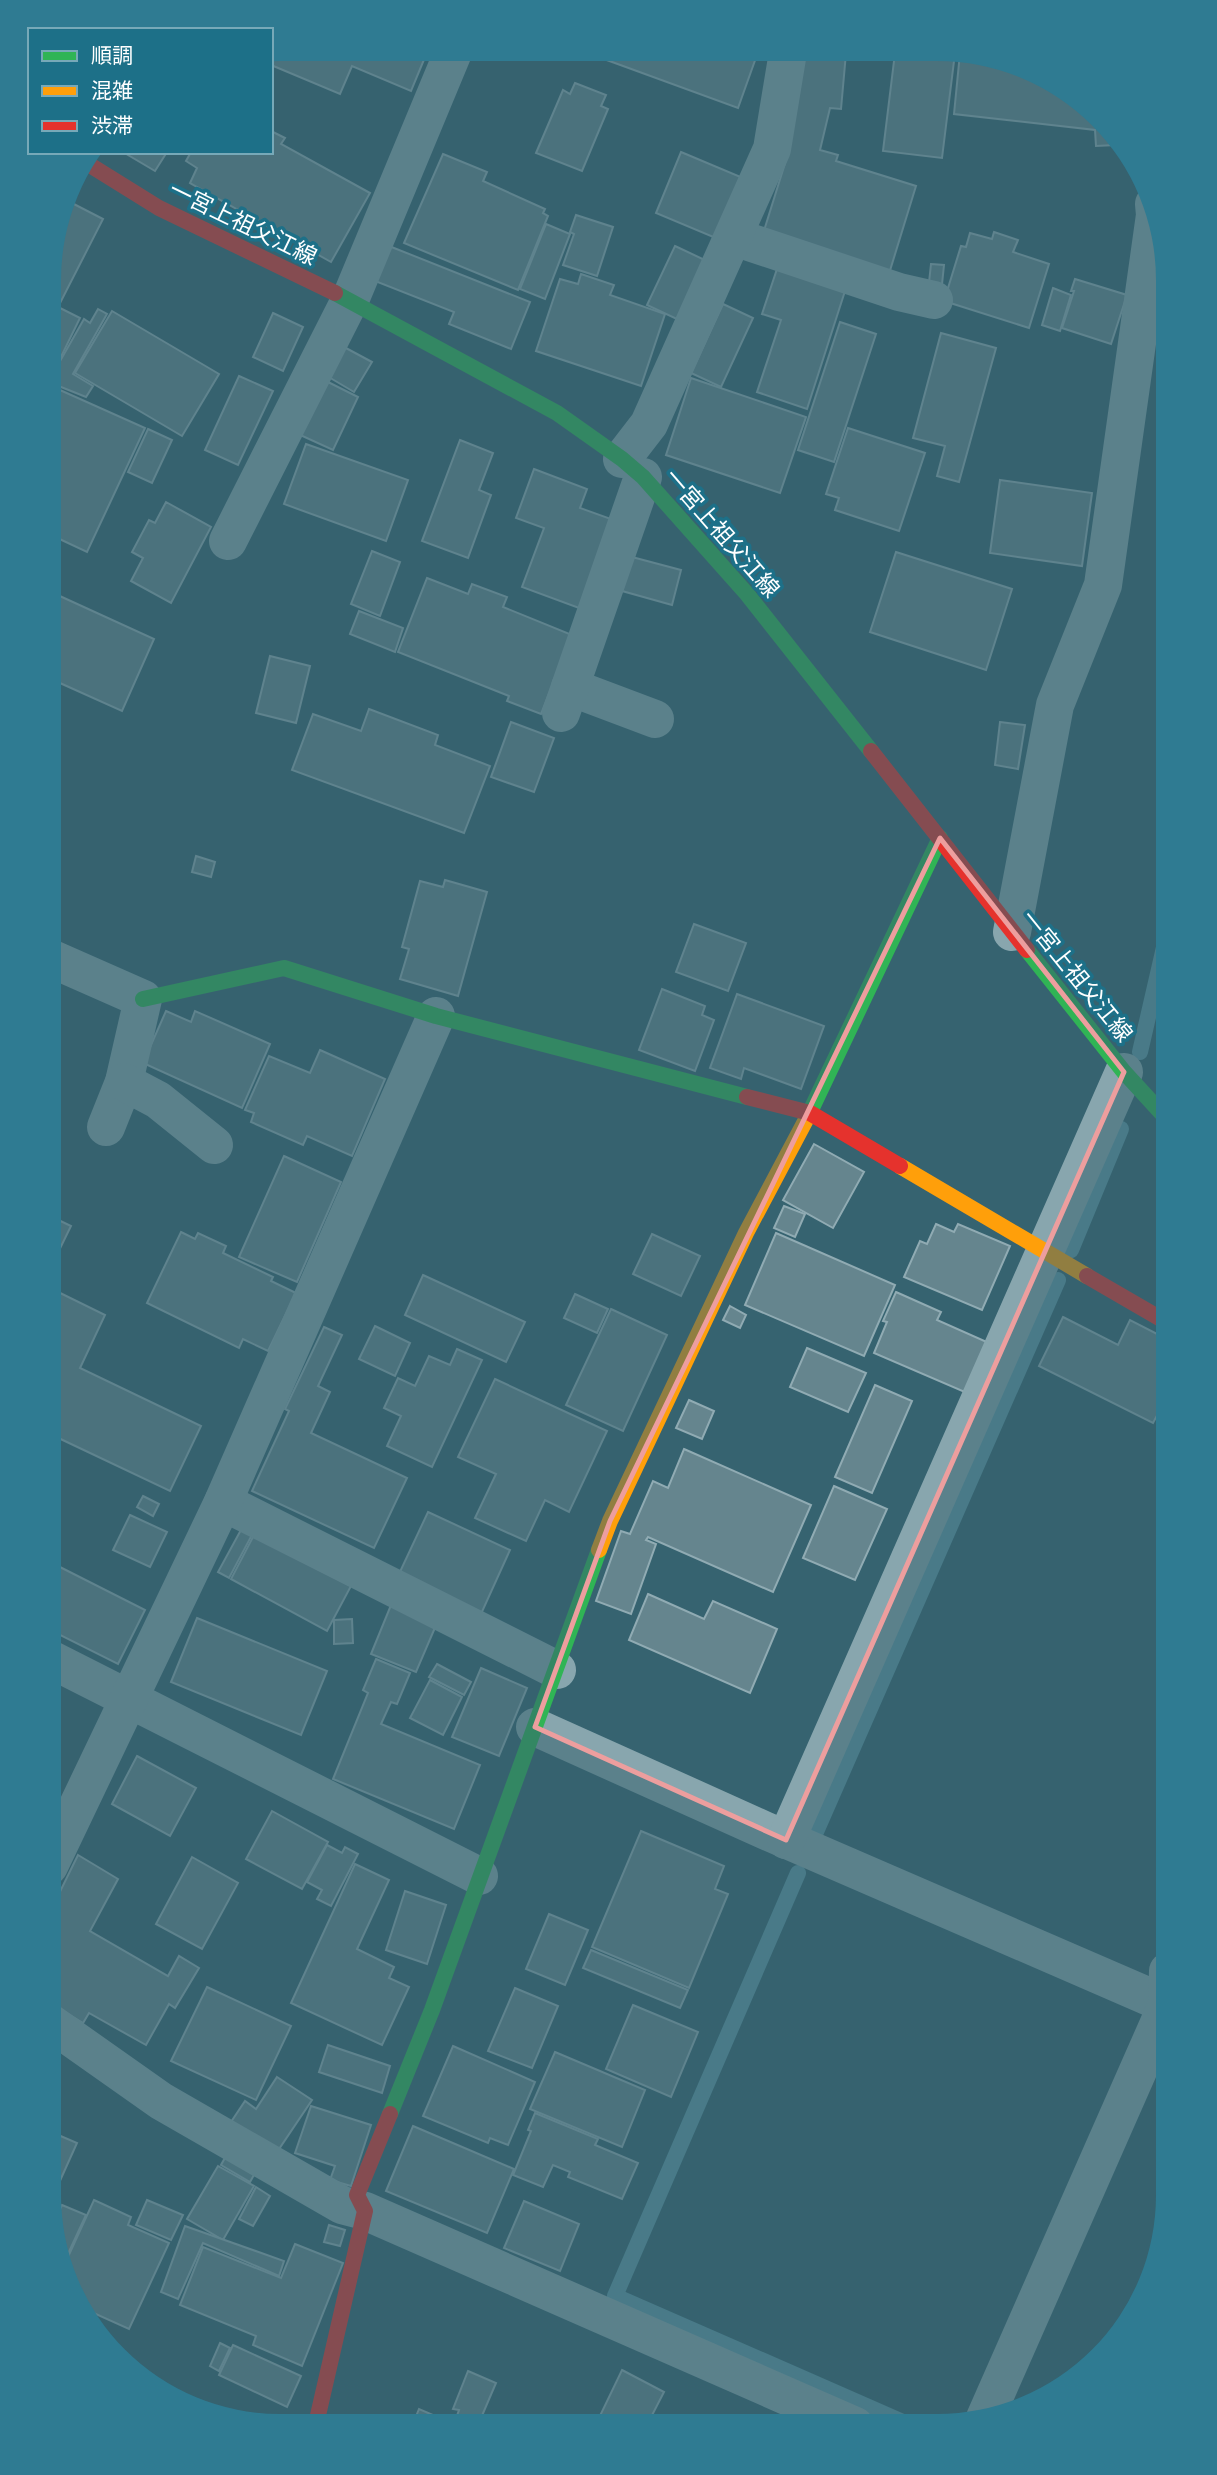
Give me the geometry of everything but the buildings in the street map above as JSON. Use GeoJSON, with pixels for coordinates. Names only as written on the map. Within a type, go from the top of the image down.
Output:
{"type":"FeatureCollection","features":[{"type":"Feature","properties":{"kind":"street"},"geometry":{"type":"LineString","coordinates":[[228,541],[350,300],[449,61]]}},
{"type":"Feature","properties":{"kind":"street"},"geometry":{"type":"LineString","coordinates":[[655,719],[565,700],[633,468],[649,424],[772,149],[787,61]]}},
{"type":"Feature","properties":{"kind":"street","name":"一宮上祖父江線"},"geometry":{"type":"LineString","coordinates":[[93,167],[159,208],[350,300],[557,413],[633,468],[747,594],[1012,932],[1124,1072],[1156,1106]]}},
{"type":"Feature","properties":{"kind":"street"},"geometry":{"type":"LineString","coordinates":[[734,237],[899,292],[934,300]]}},
{"type":"Feature","properties":{"kind":"street"},"geometry":{"type":"LineString","coordinates":[[1012,932],[1055,705],[1103,585],[1152,237]]}},
{"type":"Feature","properties":{"kind":"street"},"geometry":{"type":"LineString","coordinates":[[318,2414],[365,2211],[357,2195],[432,2010],[610,1521],[746,1233],[810,1113],[940,838]]}},
{"type":"Feature","properties":{"kind":"street"},"geometry":{"type":"LineString","coordinates":[[62,963],[143,999],[284,968],[436,1016],[810,1113],[1155,1316]]}},
{"type":"Feature","properties":{"kind":"street"},"geometry":{"type":"LineString","coordinates":[[106,1127],[124,1082],[143,999]]}},
{"type":"Feature","properties":{"kind":"street"},"geometry":{"type":"LineString","coordinates":[[61,1841],[223,1502],[436,1016]]}},
{"type":"Feature","properties":{"kind":"street"},"geometry":{"type":"LineString","coordinates":[[786,1840],[1124,1072]]}},
{"type":"Feature","properties":{"kind":"street"},"geometry":{"type":"LineString","coordinates":[[124,1082],[158,1100],[214,1146]]}},
{"type":"Feature","properties":{"kind":"street"},"geometry":{"type":"LineString","coordinates":[[223,1502],[557,1670]]}},
{"type":"Feature","properties":{"kind":"street"},"geometry":{"type":"LineString","coordinates":[[61,1665],[479,1876]]}},
{"type":"Feature","properties":{"kind":"street"},"geometry":{"type":"LineString","coordinates":[[535,1727],[786,1840],[1155,1989]]}},
{"type":"Feature","properties":{"kind":"street"},"geometry":{"type":"LineString","coordinates":[[990,2407],[1155,2022]]}},
{"type":"Feature","properties":{"kind":"street"},"geometry":{"type":"LineString","coordinates":[[61,2031],[161,2101],[342,2205],[365,2211],[828,2414]]}},
{"type":"Feature","properties":{"kind":"highlighted area"},"geometry":{"type":"Polygon","coordinates":[[[940,838],[1124,1072],[786,1840],[535,1727],[610,1521],[940,838]]]}},
{"type":"Feature","properties":{"kind":"waterway"},"geometry":{"type":"LineString","coordinates":[[1140,1052],[1156,984]]}},
{"type":"Feature","properties":{"kind":"waterway"},"geometry":{"type":"LineString","coordinates":[[1071,1250],[1121,1129]]}},
{"type":"Feature","properties":{"kind":"waterway"},"geometry":{"type":"LineString","coordinates":[[815,1834],[1058,1280]]}},
{"type":"Feature","properties":{"kind":"waterway"},"geometry":{"type":"LineString","coordinates":[[798,1873],[615,2296],[885,2414]]}},
{"type":"Feature","properties":{"kind":"traffic: fast"},"geometry":{"type":"LineString","coordinates":[[335,293],[557,413],[622,459],[643,477],[747,594],[871,751]]}},
{"type":"Feature","properties":{"kind":"traffic: fast"},"geometry":{"type":"LineString","coordinates":[[809,1114],[940,838]]}},
{"type":"Feature","properties":{"kind":"traffic: fast"},"geometry":{"type":"LineString","coordinates":[[1027,950],[1124,1072],[1156,1106]]}},
{"type":"Feature","properties":{"kind":"traffic: fast"},"geometry":{"type":"LineString","coordinates":[[143,999],[284,968],[436,1016],[747,1097]]}},
{"type":"Feature","properties":{"kind":"traffic: fast"},"geometry":{"type":"LineString","coordinates":[[390,2114],[432,2010],[599,1550]]}},
{"type":"Feature","properties":{"kind":"traffic: slow"},"geometry":{"type":"LineString","coordinates":[[599,1550],[610,1521],[746,1233],[809,1114]]}},
{"type":"Feature","properties":{"kind":"traffic: slow"},"geometry":{"type":"LineString","coordinates":[[900,1166],[1087,1276]]}},
{"type":"Feature","properties":{"kind":"traffic: jam"},"geometry":{"type":"LineString","coordinates":[[93,167],[159,208],[335,293]]}},
{"type":"Feature","properties":{"kind":"traffic: jam"},"geometry":{"type":"LineString","coordinates":[[871,751],[1027,950]]}},
{"type":"Feature","properties":{"kind":"traffic: jam"},"geometry":{"type":"LineString","coordinates":[[747,1097],[810,1113],[900,1166]]}},
{"type":"Feature","properties":{"kind":"traffic: jam"},"geometry":{"type":"LineString","coordinates":[[1087,1276],[1155,1316]]}},
{"type":"Feature","properties":{"kind":"traffic: jam"},"geometry":{"type":"LineString","coordinates":[[318,2414],[365,2211],[357,2195],[390,2114]]}}]}
